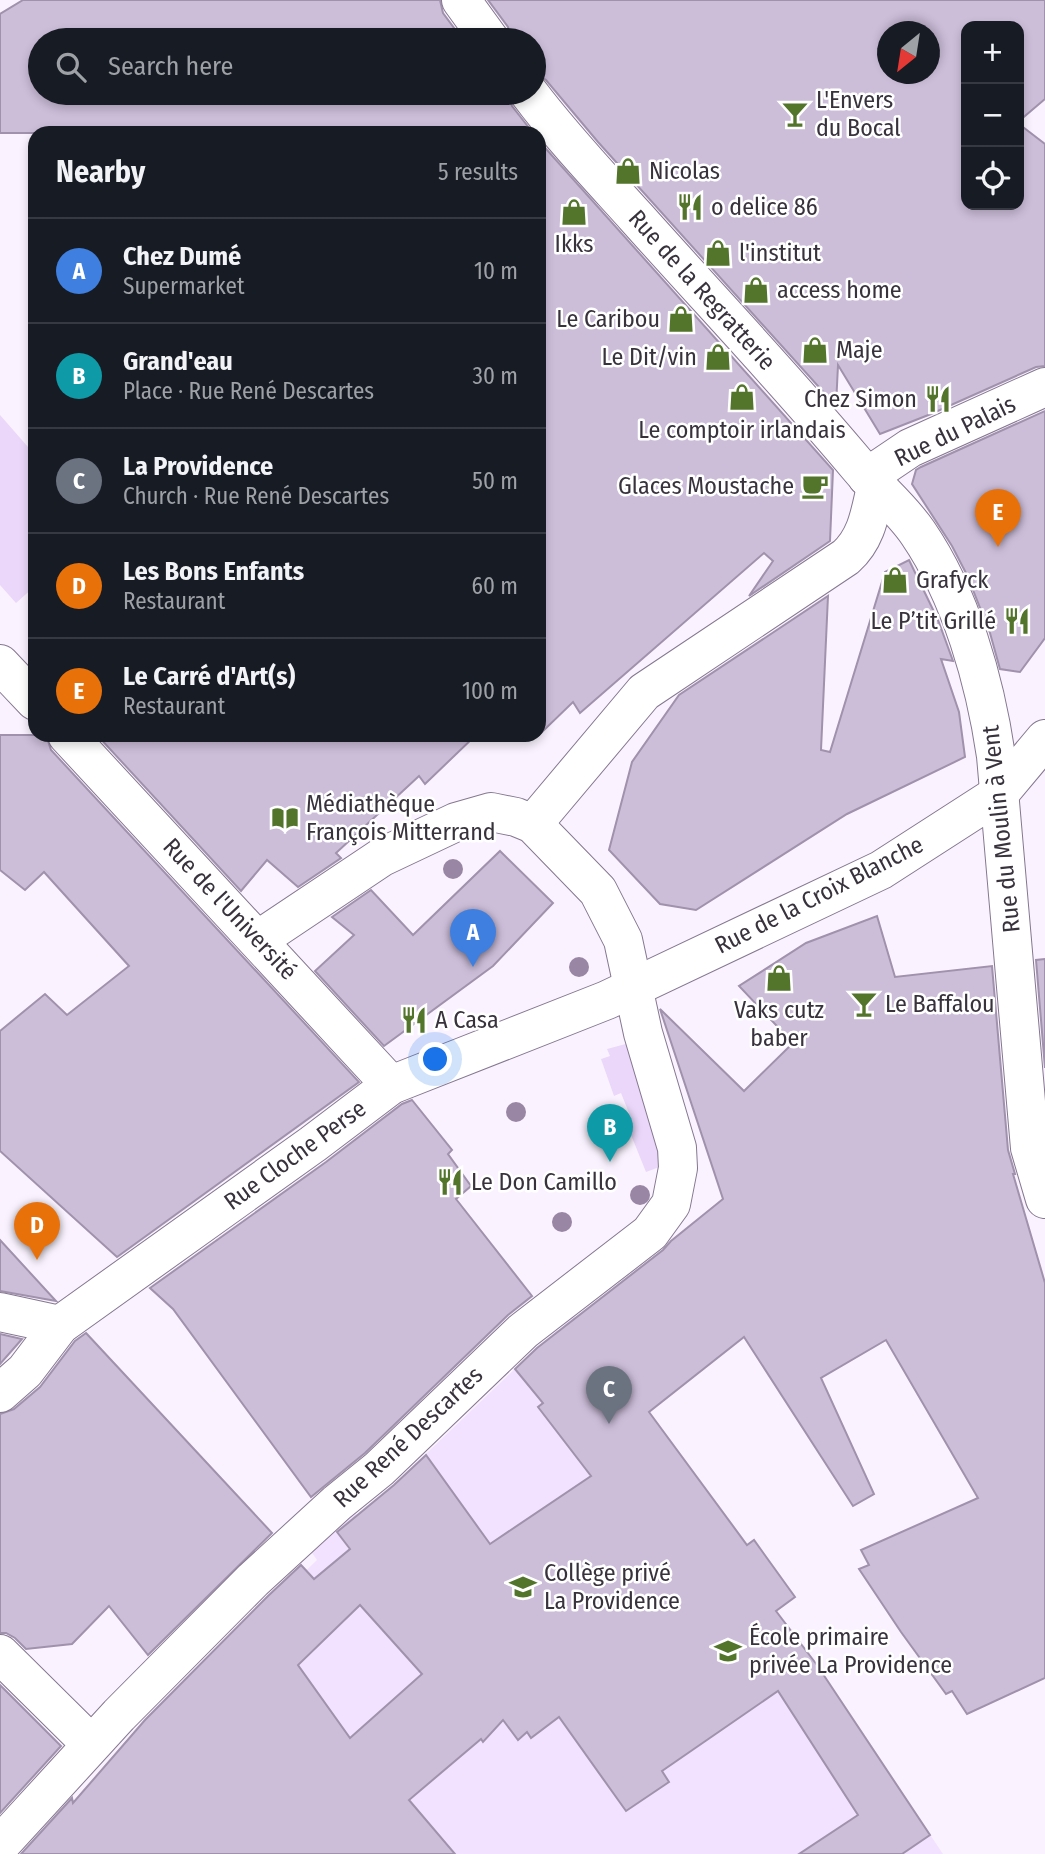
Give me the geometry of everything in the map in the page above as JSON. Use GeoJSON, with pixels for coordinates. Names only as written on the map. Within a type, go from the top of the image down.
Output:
{"type":"FeatureCollection","features":[{"type":"Feature","properties":{"kind":"street"},"geometry":{"type":"LineString","coordinates":[[461,0],[481,28]]}},
{"type":"Feature","properties":{"kind":"street","name":"Rue de la Regratterie"},"geometry":{"type":"LineString","coordinates":[[539,105],[872,482]]}},
{"type":"Feature","properties":{"kind":"street","name":"Rue du Palais"},"geometry":{"type":"LineString","coordinates":[[872,482],[910,449],[1045,387]]}},
{"type":"Feature","properties":{"kind":"street"},"geometry":{"type":"LineString","coordinates":[[258,940],[382,857],[456,822],[491,813],[516,817],[533,824],[644,692],[846,557],[858,546],[865,532],[872,482]]}},
{"type":"Feature","properties":{"kind":"street","name":"Rue du Moulin à Vent"},"geometry":{"type":"LineString","coordinates":[[872,482],[918,532],[947,587],[971,647],[989,707],[1030,1148],[1045,1199]]}},
{"type":"Feature","properties":{"kind":"street"},"geometry":{"type":"LineString","coordinates":[[0,664],[28,694]]}},
{"type":"Feature","properties":{"kind":"street","name":"Rue de la Croix Blanche"},"geometry":{"type":"LineString","coordinates":[[634,986],[881,870],[999,794],[1045,739]]}},
{"type":"Feature","properties":{"kind":"street","name":"Rue de l'Université"},"geometry":{"type":"LineString","coordinates":[[74,742],[391,1085]]}},
{"type":"Feature","properties":{"kind":"street","name":"Rue René Descartes"},"geometry":{"type":"LineString","coordinates":[[0,1845],[91,1744],[253,1580],[337,1503],[379,1469],[523,1331],[650,1233],[671,1205],[678,1168],[677,1148],[643,1033],[623,940],[598,891],[533,824]]}},
{"type":"Feature","properties":{"kind":"street","name":"Rue Cloche Perse"},"geometry":{"type":"LineString","coordinates":[[0,1393],[25,1371],[60,1325],[391,1085],[607,1000],[634,986]]}},
{"type":"Feature","properties":{"kind":"street"},"geometry":{"type":"LineString","coordinates":[[0,1312],[60,1325]]}},
{"type":"Feature","properties":{"kind":"street"},"geometry":{"type":"LineString","coordinates":[[0,1654],[91,1744]]}},
{"type":"Feature","properties":{"kind":"shaded area"},"geometry":{"type":"Polygon","coordinates":[[[0,415],[28,447],[28,592],[16,603],[0,585],[0,415]]]}},
{"type":"Feature","properties":{"kind":"shaded area"},"geometry":{"type":"Polygon","coordinates":[[[633,1042],[673,1162],[646,1172],[627,1125],[633,1123],[621,1093],[614,1096],[601,1059],[610,1056],[607,1049],[633,1042]]]}},
{"type":"Feature","properties":{"kind":"shaded area","name":"Collège privé La Providence"},"geometry":{"type":"Polygon","coordinates":[[[575,1317],[649,1408],[774,1612],[776,1611],[817,1665],[943,1854],[359,1854],[225,1649],[317,1560],[312,1553],[355,1513],[360,1517],[519,1365],[559,1331],[570,1318],[575,1317]]]}},
{"type":"Feature","properties":{"kind":"building"},"geometry":{"type":"Polygon","coordinates":[[[23,0],[440,0],[443,13],[454,28],[28,28],[28,105],[512,105],[528,126],[28,126],[28,133],[0,133],[0,14],[23,0]]]}},
{"type":"Feature","properties":{"kind":"building"},"geometry":{"type":"Polygon","coordinates":[[[488,0],[1045,0],[1045,99],[1024,117],[1024,21],[961,21],[961,210],[1024,210],[1024,128],[1045,144],[1045,366],[1036,367],[880,434],[838,365],[836,406],[598,142],[546,80],[546,28],[508,28],[488,0]]]}},
{"type":"Feature","properties":{"kind":"building"},"geometry":{"type":"Polygon","coordinates":[[[546,149],[833,470],[830,541],[749,596],[773,561],[764,553],[580,713],[573,702],[546,728],[546,149]]]}},
{"type":"Feature","properties":{"kind":"building"},"geometry":{"type":"Polygon","coordinates":[[[1045,411],[1045,638],[1020,672],[1000,669],[990,633],[967,575],[952,546],[912,484],[916,470],[921,467],[1045,411]]]}},
{"type":"Feature","properties":{"kind":"building"},"geometry":{"type":"Polygon","coordinates":[[[909,560],[938,620],[953,661],[941,659],[959,712],[965,757],[847,814],[696,910],[660,904],[609,850],[632,762],[679,695],[828,596],[821,750],[830,752],[885,572],[909,560]]]}},
{"type":"Feature","properties":{"kind":"building"},"geometry":{"type":"Polygon","coordinates":[[[0,735],[28,735],[28,742],[48,742],[51,750],[359,1082],[117,1257],[0,1151],[0,1031],[45,994],[67,1015],[129,966],[44,872],[25,890],[0,870],[0,735]]]}},
{"type":"Feature","properties":{"kind":"building","name":"Médiathèque François Mitterrand"},"geometry":{"type":"Polygon","coordinates":[[[103,742],[469,742],[425,784],[419,776],[336,853],[341,858],[298,887],[267,860],[241,891],[103,742]]]}},
{"type":"Feature","properties":{"kind":"building"},"geometry":{"type":"Polygon","coordinates":[[[500,851],[553,903],[493,966],[384,1046],[315,971],[354,935],[332,917],[371,890],[413,935],[500,851]]]}},
{"type":"Feature","properties":{"kind":"building"},"geometry":{"type":"Polygon","coordinates":[[[877,916],[895,977],[992,966],[1008,1150],[1045,1283],[1045,1678],[967,1714],[952,1691],[946,1694],[859,1569],[869,1565],[861,1550],[978,1498],[886,1340],[821,1378],[874,1494],[853,1506],[744,1337],[649,1412],[747,1545],[754,1540],[795,1597],[776,1611],[817,1665],[930,1835],[902,1854],[799,1854],[858,1815],[778,1691],[662,1771],[669,1782],[626,1811],[559,1717],[531,1738],[527,1732],[518,1740],[503,1720],[483,1742],[481,1739],[409,1800],[455,1854],[21,1854],[72,1798],[73,1803],[145,1720],[301,1565],[314,1579],[350,1549],[337,1532],[426,1455],[490,1544],[591,1476],[538,1407],[543,1403],[515,1369],[537,1348],[663,1250],[723,1199],[660,1009],[744,1091],[793,1043],[739,986],[806,943],[877,916]],[[360,1605],[298,1665],[350,1738],[422,1674],[360,1605]]]}},
{"type":"Feature","properties":{"kind":"building"},"geometry":{"type":"Polygon","coordinates":[[[1045,959],[1045,1068],[1036,960],[1045,959]]]}},
{"type":"Feature","properties":{"kind":"building"},"geometry":{"type":"Polygon","coordinates":[[[412,1100],[452,1150],[448,1154],[471,1186],[456,1199],[532,1296],[508,1315],[365,1453],[311,1497],[173,1309],[150,1288],[402,1104],[412,1100]]]}},
{"type":"Feature","properties":{"kind":"building"},"geometry":{"type":"Polygon","coordinates":[[[0,1240],[56,1301],[0,1291],[0,1240]]]}},
{"type":"Feature","properties":{"kind":"building"},"geometry":{"type":"Polygon","coordinates":[[[86,1333],[272,1533],[148,1655],[109,1606],[72,1644],[26,1649],[15,1638],[0,1633],[0,1414],[14,1409],[40,1387],[75,1341],[86,1333]]]}},
{"type":"Feature","properties":{"kind":"building"},"geometry":{"type":"Polygon","coordinates":[[[0,1334],[22,1339],[0,1364],[0,1334]]]}},
{"type":"Feature","properties":{"kind":"building"},"geometry":{"type":"Polygon","coordinates":[[[0,1685],[61,1746],[0,1813],[0,1685]]]}},
{"type":"Feature","properties":{"kind":"place","name":"L'Envers du Bocal"},"geometry":{"type":"Point","coordinates":[795,114]}},
{"type":"Feature","properties":{"kind":"place","name":"Nicolas"},"geometry":{"type":"Point","coordinates":[628,171]}},
{"type":"Feature","properties":{"kind":"place","name":"o delice 86"},"geometry":{"type":"Point","coordinates":[690,207]}},
{"type":"Feature","properties":{"kind":"place","name":"Ikks"},"geometry":{"type":"Point","coordinates":[574,212]}},
{"type":"Feature","properties":{"kind":"place","name":"l'institut"},"geometry":{"type":"Point","coordinates":[718,253]}},
{"type":"Feature","properties":{"kind":"place","name":"access home"},"geometry":{"type":"Point","coordinates":[756,290]}},
{"type":"Feature","properties":{"kind":"place","name":"Le Caribou"},"geometry":{"type":"Point","coordinates":[681,319]}},
{"type":"Feature","properties":{"kind":"place","name":"Maje"},"geometry":{"type":"Point","coordinates":[815,350]}},
{"type":"Feature","properties":{"kind":"place","name":"Le Dit/vin"},"geometry":{"type":"Point","coordinates":[718,357]}},
{"type":"Feature","properties":{"kind":"place","name":"Le comptoir irlandais"},"geometry":{"type":"Point","coordinates":[742,397]}},
{"type":"Feature","properties":{"kind":"place","name":"Chez Simon"},"geometry":{"type":"Point","coordinates":[938,399]}},
{"type":"Feature","properties":{"kind":"place","name":"Glaces Moustache"},"geometry":{"type":"Point","coordinates":[815,486]}},
{"type":"Feature","properties":{"kind":"place","name":"Le Carré d'Art(s)"},"geometry":{"type":"Point","coordinates":[998,547]}},
{"type":"Feature","properties":{"kind":"place","name":"Grafyck"},"geometry":{"type":"Point","coordinates":[895,580]}},
{"type":"Feature","properties":{"kind":"place","name":"Le P’tit Grillé"},"geometry":{"type":"Point","coordinates":[1017,621]}},
{"type":"Feature","properties":{"kind":"place","name":"Médiathèque François Mitterrand"},"geometry":{"type":"Point","coordinates":[285,818]}},
{"type":"Feature","properties":{"kind":"place","name":"Chez Dumé"},"geometry":{"type":"Point","coordinates":[473,967]}},
{"type":"Feature","properties":{"kind":"place","name":"Vaks cutz baber"},"geometry":{"type":"Point","coordinates":[779,978]}},
{"type":"Feature","properties":{"kind":"place","name":"Le Baffalou"},"geometry":{"type":"Point","coordinates":[864,1004]}},
{"type":"Feature","properties":{"kind":"place","name":"A Casa"},"geometry":{"type":"Point","coordinates":[414,1020]}},
{"type":"Feature","properties":{"kind":"place","name":"Grand'eau"},"geometry":{"type":"Point","coordinates":[610,1162]}},
{"type":"Feature","properties":{"kind":"place","name":"Le Don Camillo"},"geometry":{"type":"Point","coordinates":[450,1182]}},
{"type":"Feature","properties":{"kind":"place","name":"Les Bons Enfants"},"geometry":{"type":"Point","coordinates":[37,1260]}},
{"type":"Feature","properties":{"kind":"place","name":"La Providence"},"geometry":{"type":"Point","coordinates":[609,1424]}},
{"type":"Feature","properties":{"kind":"place","name":"Collège privé La Providence"},"geometry":{"type":"Point","coordinates":[523,1587]}},
{"type":"Feature","properties":{"kind":"place","name":"École primaire privée La Providence"},"geometry":{"type":"Point","coordinates":[728,1651]}}]}
